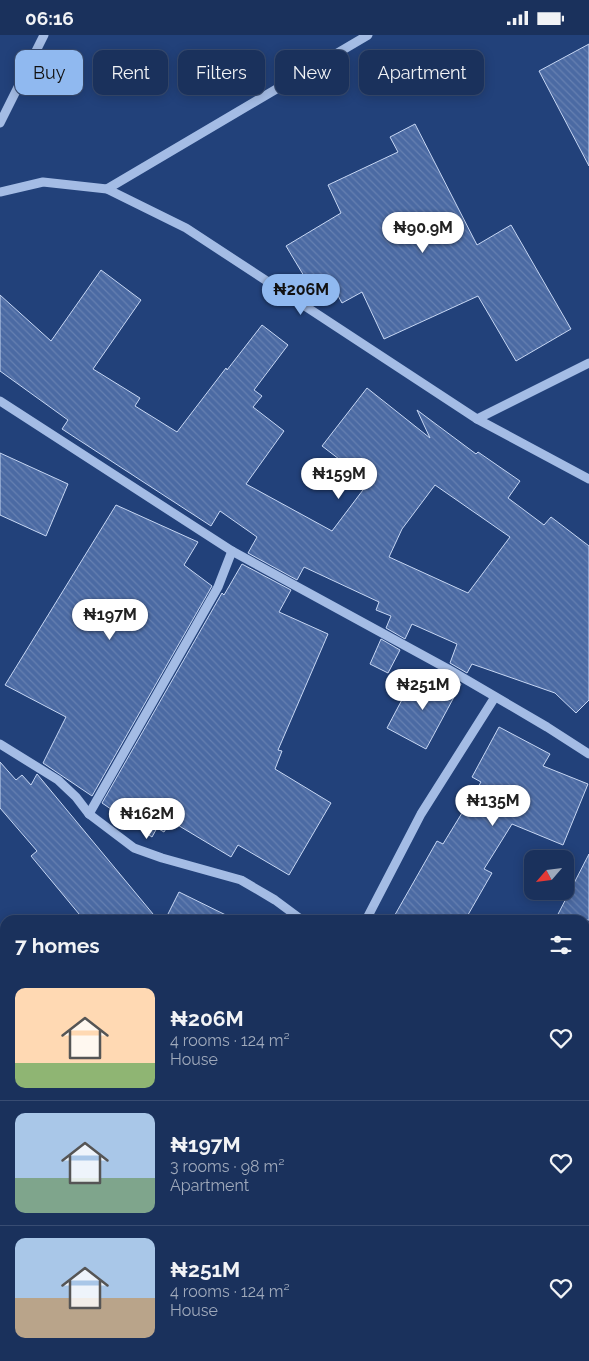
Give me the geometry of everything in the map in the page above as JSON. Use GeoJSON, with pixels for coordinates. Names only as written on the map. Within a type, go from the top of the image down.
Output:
{"type":"FeatureCollection","features":[{"type":"Feature","properties":{"kind":"street"},"geometry":{"type":"LineString","coordinates":[[0,123],[44,35]]}},
{"type":"Feature","properties":{"kind":"street"},"geometry":{"type":"LineString","coordinates":[[107,189],[368,35]]}},
{"type":"Feature","properties":{"kind":"street"},"geometry":{"type":"LineString","coordinates":[[0,192],[43,183],[107,189],[186,228],[477,419],[589,479]]}},
{"type":"Feature","properties":{"kind":"street"},"geometry":{"type":"LineString","coordinates":[[477,419],[589,363]]}},
{"type":"Feature","properties":{"kind":"street"},"geometry":{"type":"LineString","coordinates":[[0,401],[232,551],[448,669],[589,754]]}},
{"type":"Feature","properties":{"kind":"street"},"geometry":{"type":"LineString","coordinates":[[89,814],[218,587],[232,551]]}},
{"type":"Feature","properties":{"kind":"street"},"geometry":{"type":"LineString","coordinates":[[369,915],[421,814],[495,697]]}},
{"type":"Feature","properties":{"kind":"street"},"geometry":{"type":"LineString","coordinates":[[0,744],[58,781],[76,797],[89,814],[134,848],[162,858],[241,880],[275,900],[295,915]]}},
{"type":"Feature","properties":{"kind":"building"},"geometry":{"type":"Polygon","coordinates":[[[589,44],[589,166],[539,71],[589,44]]]}},
{"type":"Feature","properties":{"kind":"building"},"geometry":{"type":"Polygon","coordinates":[[[415,124],[477,245],[511,225],[571,329],[516,361],[478,296],[384,339],[362,292],[342,303],[336,292],[323,299],[311,278],[307,281],[286,246],[341,213],[328,185],[398,152],[390,137],[415,124]]]}},
{"type":"Feature","properties":{"kind":"building"},"geometry":{"type":"Polygon","coordinates":[[[101,270],[141,300],[93,369],[140,398],[135,406],[177,432],[262,325],[288,345],[254,390],[262,396],[253,407],[284,431],[246,484],[332,531],[369,482],[322,446],[367,388],[430,438],[417,410],[476,454],[478,452],[520,481],[508,498],[544,525],[551,517],[589,546],[589,700],[576,713],[555,693],[472,664],[467,673],[450,663],[457,644],[412,624],[405,639],[386,628],[391,616],[376,610],[379,602],[304,567],[297,580],[248,553],[257,537],[220,511],[211,526],[62,429],[68,420],[0,371],[0,295],[51,341],[101,270]],[[435,485],[402,529],[389,557],[468,593],[510,537],[435,485]]]}},
{"type":"Feature","properties":{"kind":"building"},"geometry":{"type":"Polygon","coordinates":[[[0,453],[68,484],[46,536],[0,515],[0,453]]]}},
{"type":"Feature","properties":{"kind":"building"},"geometry":{"type":"Polygon","coordinates":[[[116,505],[198,542],[184,565],[212,586],[92,796],[43,763],[66,717],[5,685],[116,505]]]}},
{"type":"Feature","properties":{"kind":"building"},"geometry":{"type":"Polygon","coordinates":[[[242,564],[291,590],[279,612],[328,634],[278,750],[282,751],[275,769],[331,803],[289,875],[238,845],[231,857],[171,821],[164,832],[157,828],[152,837],[102,803],[222,593],[224,595],[242,564]]]}},
{"type":"Feature","properties":{"kind":"building"},"geometry":{"type":"Polygon","coordinates":[[[381,639],[400,650],[388,673],[370,664],[381,639]]]}},
{"type":"Feature","properties":{"kind":"building"},"geometry":{"type":"Polygon","coordinates":[[[446,675],[461,684],[426,749],[387,728],[414,677],[440,691],[446,675]]]}},
{"type":"Feature","properties":{"kind":"building"},"geometry":{"type":"Polygon","coordinates":[[[499,727],[550,754],[543,766],[588,784],[563,845],[512,824],[484,869],[492,873],[468,915],[395,915],[437,841],[443,844],[481,782],[472,777],[499,727]]]}},
{"type":"Feature","properties":{"kind":"building"},"geometry":{"type":"Polygon","coordinates":[[[0,762],[16,780],[22,775],[31,785],[37,774],[154,915],[80,915],[31,856],[37,851],[0,808],[0,762]]]}},
{"type":"Feature","properties":{"kind":"building"},"geometry":{"type":"Polygon","coordinates":[[[589,854],[589,915],[558,915],[565,900],[574,900],[574,883],[589,854]]]}},
{"type":"Feature","properties":{"kind":"building"},"geometry":{"type":"Polygon","coordinates":[[[179,892],[226,915],[168,915],[179,892]]]}}]}
